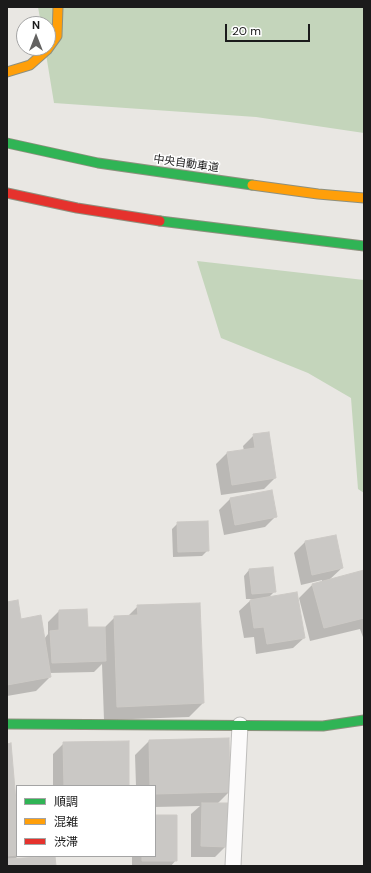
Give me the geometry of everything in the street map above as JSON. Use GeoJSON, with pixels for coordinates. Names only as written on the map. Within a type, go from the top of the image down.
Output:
{"type":"FeatureCollection","features":[{"type":"Feature","properties":{"kind":"main road"},"geometry":{"type":"LineString","coordinates":[[7,72],[30,65],[47,50],[57,36],[58,7]]}},
{"type":"Feature","properties":{"kind":"main road","name":"中央自動車道"},"geometry":{"type":"LineString","coordinates":[[7,143],[98,163],[318,194],[364,198]]}},
{"type":"Feature","properties":{"kind":"main road"},"geometry":{"type":"LineString","coordinates":[[7,193],[94,210],[189,225],[364,246]]}},
{"type":"Feature","properties":{"kind":"main road"},"geometry":{"type":"LineString","coordinates":[[7,724],[323,726],[360,721]]}},
{"type":"Feature","properties":{"kind":"lane"},"geometry":{"type":"LineString","coordinates":[[233,866],[240,725]]}},
{"type":"Feature","properties":{"kind":"green space"},"geometry":{"type":"Polygon","coordinates":[[[38,7],[364,7],[364,133],[256,117],[54,103],[46,56],[56,56],[56,16],[40,16],[38,7]]]}},
{"type":"Feature","properties":{"kind":"green space"},"geometry":{"type":"Polygon","coordinates":[[[197,261],[364,280],[364,493],[358,489],[351,398],[308,373],[221,338],[197,261]]]}},
{"type":"Feature","properties":{"kind":"building"},"geometry":{"type":"Polygon","coordinates":[[[269,432],[276,478],[232,485],[227,452],[255,448],[253,434],[269,432]]]}},
{"type":"Feature","properties":{"kind":"building"},"geometry":{"type":"Polygon","coordinates":[[[272,490],[277,517],[235,525],[230,498],[272,490]]]}},
{"type":"Feature","properties":{"kind":"building"},"geometry":{"type":"Polygon","coordinates":[[[208,521],[209,551],[178,552],[177,522],[208,521]]]}},
{"type":"Feature","properties":{"kind":"building"},"geometry":{"type":"Polygon","coordinates":[[[336,535],[343,568],[312,575],[305,541],[336,535]]]}},
{"type":"Feature","properties":{"kind":"building"},"geometry":{"type":"Polygon","coordinates":[[[273,567],[276,592],[252,594],[249,569],[273,567]]]}},
{"type":"Feature","properties":{"kind":"building"},"geometry":{"type":"Polygon","coordinates":[[[364,570],[364,618],[324,628],[312,584],[364,570]]]}},
{"type":"Feature","properties":{"kind":"building"},"geometry":{"type":"Polygon","coordinates":[[[297,592],[305,638],[267,644],[264,627],[254,628],[250,600],[297,592]]]}},
{"type":"Feature","properties":{"kind":"building"},"geometry":{"type":"Polygon","coordinates":[[[18,600],[21,619],[41,615],[51,677],[7,685],[7,602],[18,600]]]}},
{"type":"Feature","properties":{"kind":"building"},"geometry":{"type":"Polygon","coordinates":[[[200,603],[204,703],[117,707],[114,616],[138,615],[137,605],[200,603]]]}},
{"type":"Feature","properties":{"kind":"building"},"geometry":{"type":"Polygon","coordinates":[[[87,609],[88,627],[105,627],[106,661],[52,663],[50,631],[59,630],[59,610],[87,609]]]}},
{"type":"Feature","properties":{"kind":"building"},"geometry":{"type":"Polygon","coordinates":[[[229,738],[230,792],[156,794],[156,785],[150,785],[149,740],[229,738]]]}},
{"type":"Feature","properties":{"kind":"building"},"geometry":{"type":"Polygon","coordinates":[[[129,741],[129,785],[64,785],[63,742],[129,741]]]}},
{"type":"Feature","properties":{"kind":"building"},"geometry":{"type":"Polygon","coordinates":[[[11,743],[16,801],[16,855],[7,856],[7,744],[11,743]]]}},
{"type":"Feature","properties":{"kind":"building"},"geometry":{"type":"Polygon","coordinates":[[[202,803],[228,803],[227,847],[201,846],[202,803]]]}},
{"type":"Feature","properties":{"kind":"building"},"geometry":{"type":"Polygon","coordinates":[[[156,815],[177,815],[177,861],[142,861],[142,857],[156,857],[156,815]]]}},
{"type":"Feature","properties":{"kind":"building"},"geometry":{"type":"Polygon","coordinates":[[[55,857],[56,866],[7,866],[7,859],[55,857]]]}},
{"type":"Feature","properties":{"kind":"traffic: fast"},"geometry":{"type":"LineString","coordinates":[[7,143],[98,163],[252,185]]}},
{"type":"Feature","properties":{"kind":"traffic: fast"},"geometry":{"type":"LineString","coordinates":[[160,221],[364,246]]}},
{"type":"Feature","properties":{"kind":"traffic: fast"},"geometry":{"type":"LineString","coordinates":[[7,724],[323,726],[364,720]]}},
{"type":"Feature","properties":{"kind":"traffic: slow"},"geometry":{"type":"LineString","coordinates":[[7,72],[30,65],[47,50],[57,36],[58,7]]}},
{"type":"Feature","properties":{"kind":"traffic: slow"},"geometry":{"type":"LineString","coordinates":[[252,185],[318,194],[364,198]]}},
{"type":"Feature","properties":{"kind":"traffic: jam"},"geometry":{"type":"LineString","coordinates":[[7,193],[77,208],[160,221]]}}]}
